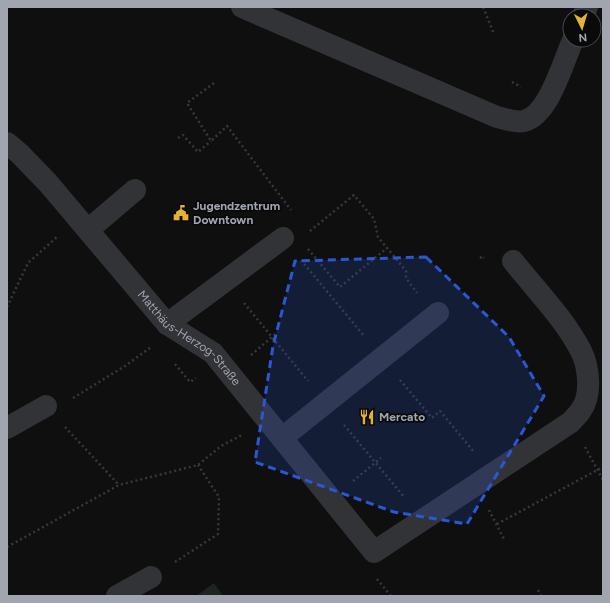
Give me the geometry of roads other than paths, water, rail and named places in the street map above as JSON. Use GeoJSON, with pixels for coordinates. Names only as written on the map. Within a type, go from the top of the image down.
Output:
{"type":"FeatureCollection","features":[{"type":"Feature","properties":{"kind":"street"},"geometry":{"type":"LineString","coordinates":[[242,7],[497,117],[512,121],[524,121],[536,115],[546,104],[569,48]]}},
{"type":"Feature","properties":{"kind":"street","name":"Matthäus-Herzog-Straße"},"geometry":{"type":"LineString","coordinates":[[7,143],[20,154],[48,183],[88,230],[162,333],[213,353],[374,552],[571,422],[582,410],[587,392],[588,372],[582,352],[567,328],[513,261]]}},
{"type":"Feature","properties":{"kind":"street"},"geometry":{"type":"LineString","coordinates":[[88,230],[135,190]]}},
{"type":"Feature","properties":{"kind":"street"},"geometry":{"type":"LineString","coordinates":[[162,333],[292,239]]}},
{"type":"Feature","properties":{"kind":"street"},"geometry":{"type":"LineString","coordinates":[[282,438],[437,314]]}},
{"type":"Feature","properties":{"kind":"street"},"geometry":{"type":"LineString","coordinates":[[7,428],[48,409]]}},
{"type":"Feature","properties":{"kind":"street"},"geometry":{"type":"LineString","coordinates":[[117,596],[150,577]]}},
{"type":"Feature","properties":{"kind":"place","name":"Jugendzentrum Downtown"},"geometry":{"type":"Point","coordinates":[181,213]}},
{"type":"Feature","properties":{"kind":"place","name":"Mercato"},"geometry":{"type":"Point","coordinates":[367,417]}}]}
